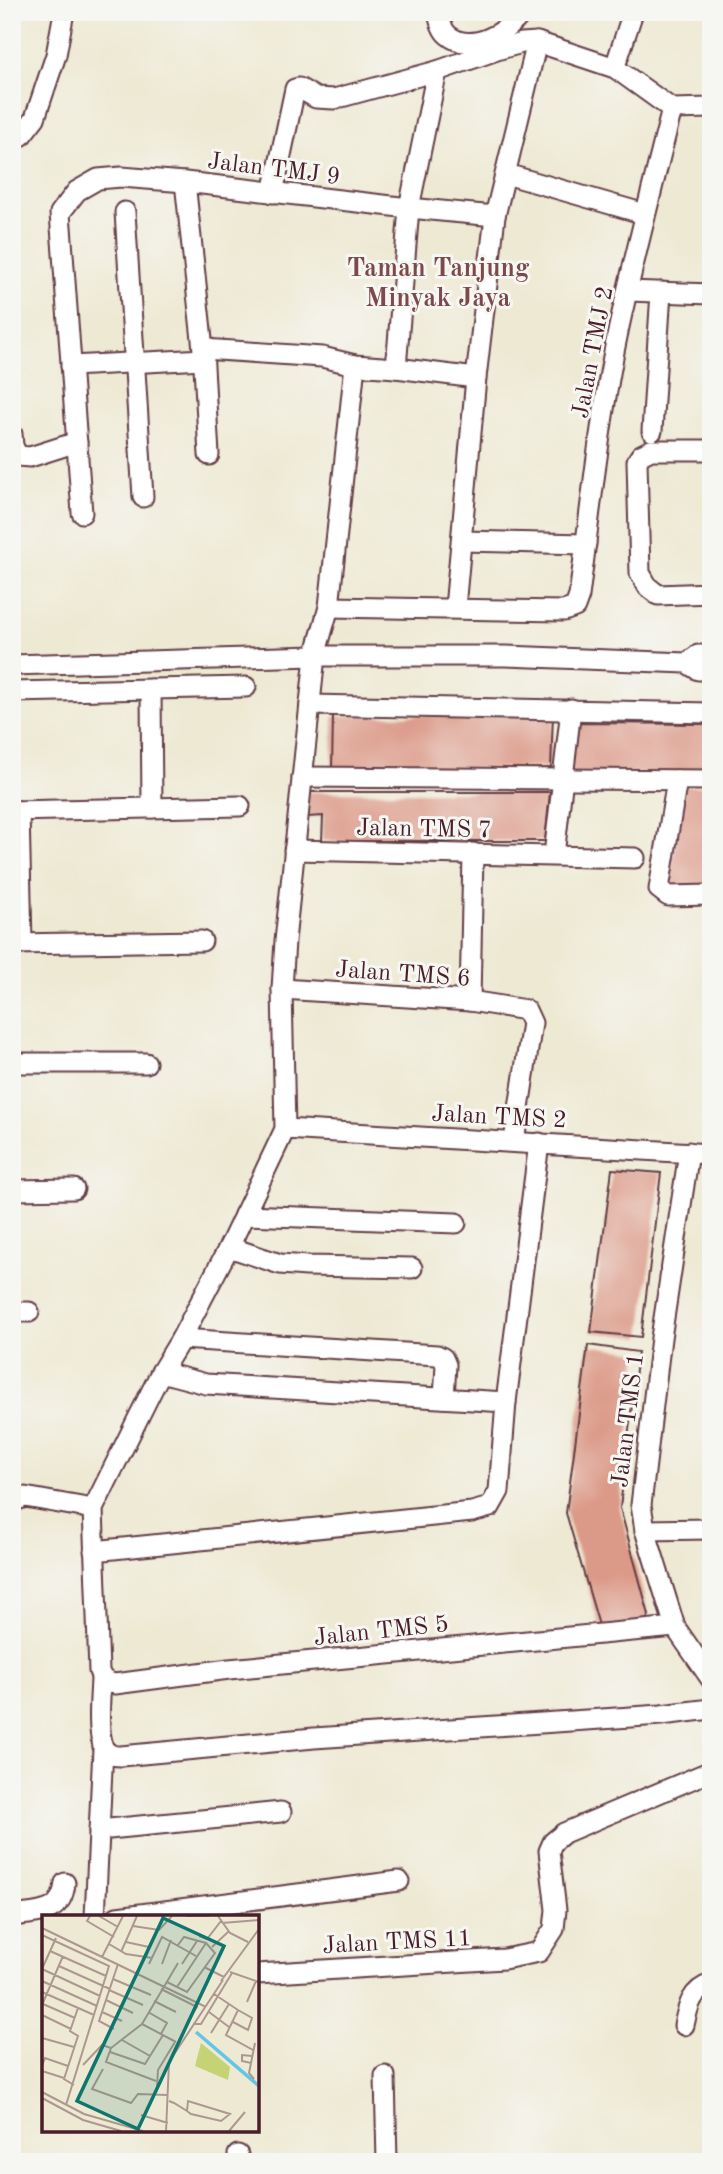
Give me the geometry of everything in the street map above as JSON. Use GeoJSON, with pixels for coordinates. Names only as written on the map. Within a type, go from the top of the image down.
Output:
{"type":"FeatureCollection","features":[{"type":"Feature","properties":{"kind":"street"},"geometry":{"type":"LineString","coordinates":[[12,141],[21,136],[35,118],[56,55],[64,12]]}},
{"type":"Feature","properties":{"kind":"street"},"geometry":{"type":"LineString","coordinates":[[438,15],[445,33],[456,40],[476,42],[500,33],[522,12]]}},
{"type":"Feature","properties":{"kind":"street"},"geometry":{"type":"LineString","coordinates":[[618,58],[633,12]]}},
{"type":"Feature","properties":{"kind":"street"},"geometry":{"type":"LineString","coordinates":[[329,607],[455,608],[495,216],[537,42]]}},
{"type":"Feature","properties":{"kind":"street"},"geometry":{"type":"LineString","coordinates":[[273,192],[295,89],[299,88],[323,99],[334,99],[437,71],[522,43],[537,42],[615,68],[672,109],[711,108]]}},
{"type":"Feature","properties":{"kind":"street"},"geometry":{"type":"LineString","coordinates":[[396,368],[409,208],[437,71]]}},
{"type":"Feature","properties":{"kind":"street","name":"Jalan TMJ 2"},"geometry":{"type":"LineString","coordinates":[[455,608],[564,611],[575,607],[579,596],[600,440],[619,328],[672,109]]}},
{"type":"Feature","properties":{"kind":"street"},"geometry":{"type":"LineString","coordinates":[[506,174],[645,214]]}},
{"type":"Feature","properties":{"kind":"street","name":"Jalan TMJ 9"},"geometry":{"type":"LineString","coordinates":[[71,366],[60,213],[77,191],[98,179],[121,177],[186,182],[495,216]]}},
{"type":"Feature","properties":{"kind":"street"},"geometry":{"type":"LineString","coordinates":[[186,182],[203,354],[209,455]]}},
{"type":"Feature","properties":{"kind":"street"},"geometry":{"type":"LineString","coordinates":[[125,212],[143,496]]}},
{"type":"Feature","properties":{"kind":"street"},"geometry":{"type":"LineString","coordinates":[[628,290],[711,293]]}},
{"type":"Feature","properties":{"kind":"street"},"geometry":{"type":"LineString","coordinates":[[652,431],[661,292]]}},
{"type":"Feature","properties":{"kind":"street"},"geometry":{"type":"LineString","coordinates":[[82,513],[71,366],[135,363],[203,354],[322,357],[355,365],[477,378]]}},
{"type":"Feature","properties":{"kind":"street"},"geometry":{"type":"LineString","coordinates":[[95,1915],[103,1748],[100,1734],[93,1509],[161,1373],[229,1247],[285,1129],[282,989],[285,942],[315,656],[329,607],[355,365]]}},
{"type":"Feature","properties":{"kind":"street"},"geometry":{"type":"LineString","coordinates":[[12,434],[15,457],[30,457],[77,442]]}},
{"type":"Feature","properties":{"kind":"street"},"geometry":{"type":"LineString","coordinates":[[711,450],[651,450],[641,455],[637,461],[640,573],[648,587],[659,595],[711,593]]}},
{"type":"Feature","properties":{"kind":"street"},"geometry":{"type":"LineString","coordinates":[[461,541],[586,544]]}},
{"type":"Feature","properties":{"kind":"street"},"geometry":{"type":"LineString","coordinates":[[687,663],[698,655],[711,655]]}},
{"type":"Feature","properties":{"kind":"street"},"geometry":{"type":"LineString","coordinates":[[12,665],[315,656],[506,656],[687,663],[698,670],[711,670]]}},
{"type":"Feature","properties":{"kind":"street"},"geometry":{"type":"LineString","coordinates":[[12,692],[246,687]]}},
{"type":"Feature","properties":{"kind":"street"},"geometry":{"type":"LineString","coordinates":[[151,689],[152,808]]}},
{"type":"Feature","properties":{"kind":"street"},"geometry":{"type":"LineString","coordinates":[[310,705],[711,713]]}},
{"type":"Feature","properties":{"kind":"street"},"geometry":{"type":"LineString","coordinates":[[554,855],[571,709]]}},
{"type":"Feature","properties":{"kind":"street"},"geometry":{"type":"LineString","coordinates":[[302,778],[711,779]]}},
{"type":"Feature","properties":{"kind":"street"},"geometry":{"type":"LineString","coordinates":[[677,780],[659,889],[668,896],[711,895]]}},
{"type":"Feature","properties":{"kind":"street"},"geometry":{"type":"LineString","coordinates":[[202,941],[17,944],[16,811],[240,806]]}},
{"type":"Feature","properties":{"kind":"street","name":"Jalan TMS 7"},"geometry":{"type":"LineString","coordinates":[[294,850],[635,858]]}},
{"type":"Feature","properties":{"kind":"street"},"geometry":{"type":"LineString","coordinates":[[470,1001],[473,853]]}},
{"type":"Feature","properties":{"kind":"street","name":"Jalan TMS 6"},"geometry":{"type":"LineString","coordinates":[[282,989],[470,1001],[526,1010],[532,1023],[514,1141]]}},
{"type":"Feature","properties":{"kind":"street"},"geometry":{"type":"LineString","coordinates":[[12,1062],[146,1063]]}},
{"type":"Feature","properties":{"kind":"street","name":"Jalan TMS 2"},"geometry":{"type":"LineString","coordinates":[[285,1129],[711,1154]]}},
{"type":"Feature","properties":{"kind":"street"},"geometry":{"type":"LineString","coordinates":[[94,1551],[471,1512],[490,1507],[499,1491],[506,1402],[539,1143]]}},
{"type":"Feature","properties":{"kind":"street","name":"Jalan TMS 1"},"geometry":{"type":"LineString","coordinates":[[689,1152],[661,1339],[641,1505],[645,1530],[675,1628],[711,1679]]}},
{"type":"Feature","properties":{"kind":"street"},"geometry":{"type":"LineString","coordinates":[[12,1190],[74,1189]]}},
{"type":"Feature","properties":{"kind":"street"},"geometry":{"type":"LineString","coordinates":[[244,1215],[456,1223]]}},
{"type":"Feature","properties":{"kind":"street"},"geometry":{"type":"LineString","coordinates":[[229,1247],[280,1264],[412,1268]]}},
{"type":"Feature","properties":{"kind":"street"},"geometry":{"type":"LineString","coordinates":[[181,1339],[437,1355],[443,1358],[446,1365],[444,1398]]}},
{"type":"Feature","properties":{"kind":"street"},"geometry":{"type":"LineString","coordinates":[[161,1373],[206,1384],[506,1402]]}},
{"type":"Feature","properties":{"kind":"street"},"geometry":{"type":"LineString","coordinates":[[12,1502],[25,1497],[93,1509]]}},
{"type":"Feature","properties":{"kind":"street"},"geometry":{"type":"LineString","coordinates":[[645,1530],[711,1528]]}},
{"type":"Feature","properties":{"kind":"street","name":"Jalan TMS 5"},"geometry":{"type":"LineString","coordinates":[[100,1674],[106,1682],[115,1684],[256,1667],[675,1628]]}},
{"type":"Feature","properties":{"kind":"street"},"geometry":{"type":"LineString","coordinates":[[103,1748],[109,1754],[121,1756],[314,1738],[661,1715],[711,1709]]}},
{"type":"Feature","properties":{"kind":"street","name":"Jalan TMS 11"},"geometry":{"type":"LineString","coordinates":[[259,1973],[504,1959],[539,1952],[554,1929],[556,1910],[549,1851],[553,1842],[564,1833],[711,1771]]}},
{"type":"Feature","properties":{"kind":"street"},"geometry":{"type":"LineString","coordinates":[[99,1830],[281,1812]]}},
{"type":"Feature","properties":{"kind":"street"},"geometry":{"type":"LineString","coordinates":[[133,1915],[399,1881]]}},
{"type":"Feature","properties":{"kind":"street"},"geometry":{"type":"LineString","coordinates":[[12,1916],[44,1912],[53,1908],[64,1896],[65,1883]]}},
{"type":"Feature","properties":{"kind":"street"},"geometry":{"type":"LineString","coordinates":[[684,2025],[690,1999],[706,1984],[711,1984]]}},
{"type":"Feature","properties":{"kind":"street"},"geometry":{"type":"LineString","coordinates":[[385,2076],[387,2162]]}},
{"type":"Feature","properties":{"kind":"building"},"geometry":{"type":"Polygon","coordinates":[[[553,714],[551,768],[332,770],[333,716],[553,714]]]}},
{"type":"Feature","properties":{"kind":"building"},"geometry":{"type":"Polygon","coordinates":[[[577,723],[711,724],[711,773],[569,773],[577,723]]]}},
{"type":"Feature","properties":{"kind":"building"},"geometry":{"type":"Polygon","coordinates":[[[684,786],[711,786],[711,887],[669,887],[684,786]]]}},
{"type":"Feature","properties":{"kind":"building"},"geometry":{"type":"Polygon","coordinates":[[[307,792],[550,792],[545,841],[322,841],[323,816],[307,817],[307,792]]]}},
{"type":"Feature","properties":{"kind":"building"},"geometry":{"type":"Polygon","coordinates":[[[612,1169],[661,1173],[641,1337],[591,1332],[612,1169]]]}},
{"type":"Feature","properties":{"kind":"building"},"geometry":{"type":"Polygon","coordinates":[[[588,1345],[638,1352],[620,1508],[649,1615],[641,1629],[601,1632],[566,1513],[588,1345]]]}},
{"type":"Feature","properties":{"kind":"district","name":"Taman Tanjung Minyak Jaya"},"geometry":{"type":"Point","coordinates":[438,282]}}]}
